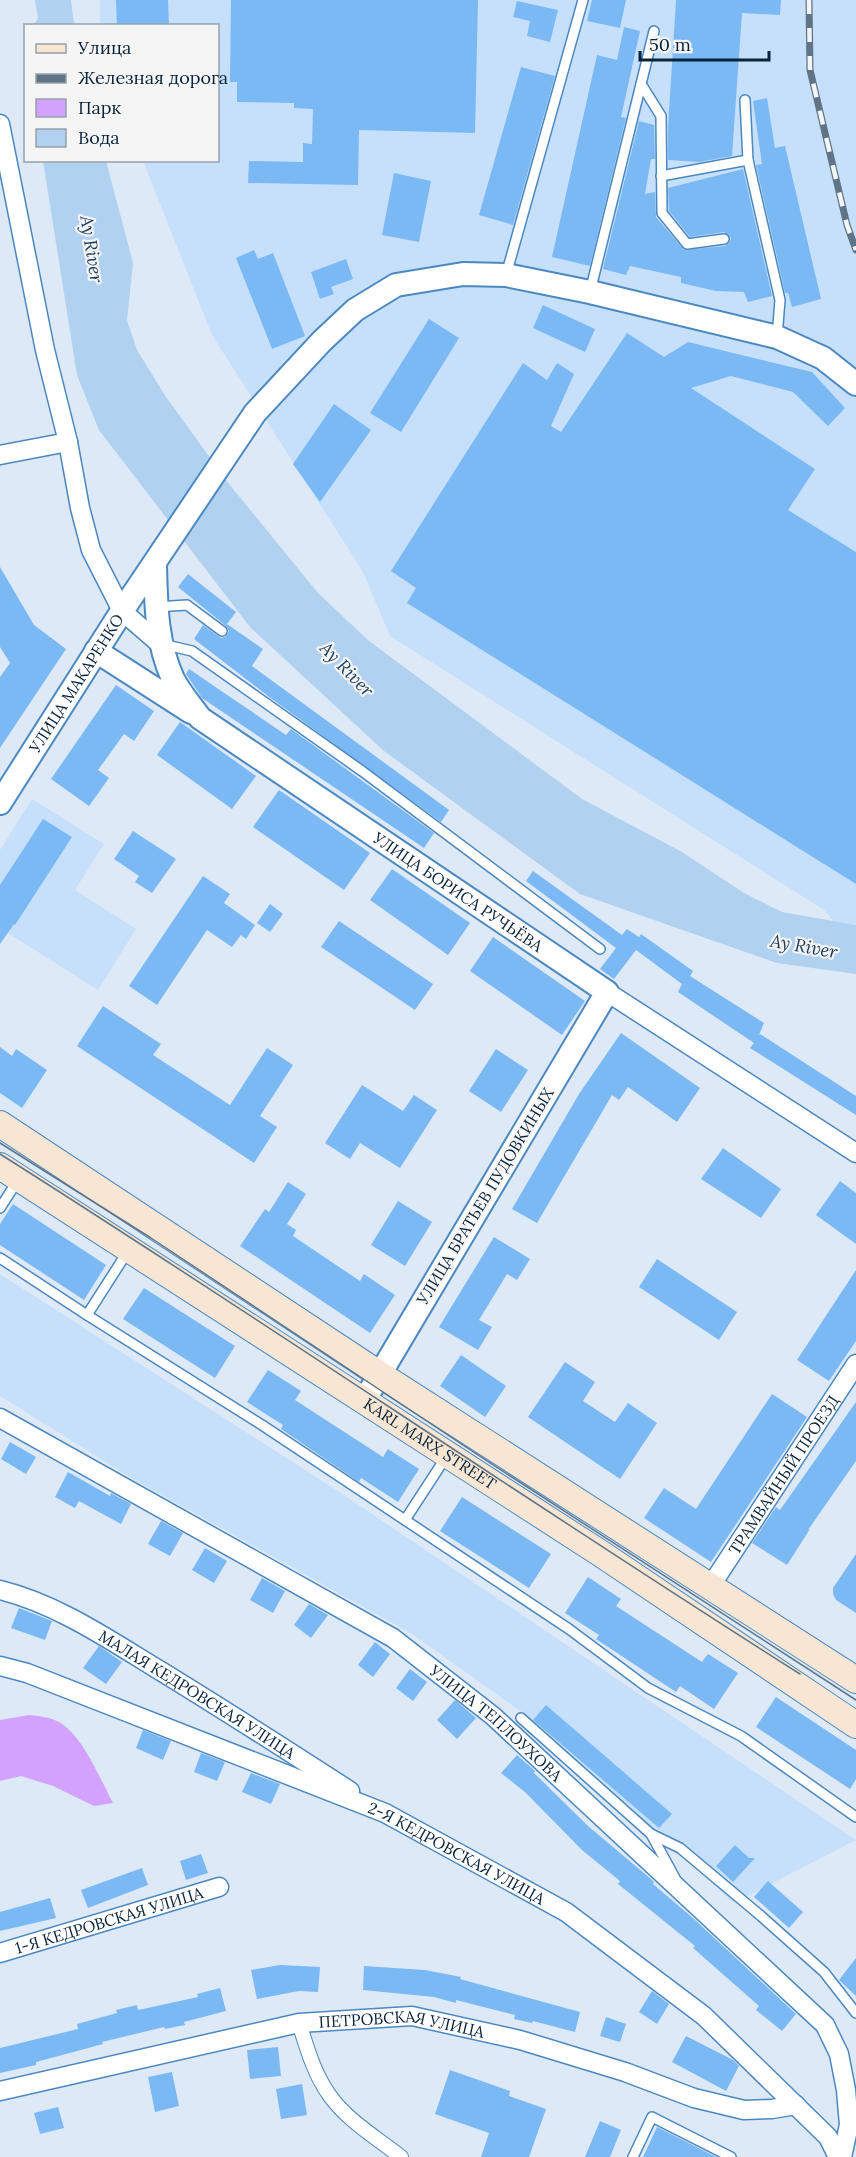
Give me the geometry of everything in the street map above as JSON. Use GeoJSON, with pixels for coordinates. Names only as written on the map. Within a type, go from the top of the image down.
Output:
{"type":"FeatureCollection","features":[{"type":"Feature","properties":{"kind":"main road","name":"KARL MARX STREET"},"geometry":{"type":"LineString","coordinates":[[0,1124],[379,1374],[856,1680]]}},
{"type":"Feature","properties":{"kind":"main road","name":"KARL MARX STREET"},"geometry":{"type":"LineString","coordinates":[[9,1172],[600,1553],[856,1725]]}},
{"type":"Feature","properties":{"kind":"street"},"geometry":{"type":"LineString","coordinates":[[0,124],[45,350],[91,550],[122,611],[160,644]]}},
{"type":"Feature","properties":{"kind":"street","name":"УЛИЦА МАКАРЕНКО"},"geometry":{"type":"LineString","coordinates":[[0,803],[122,611],[160,558],[255,413],[322,341],[355,310],[396,285],[463,274],[506,275],[590,292],[777,337],[823,358],[856,384]]}},
{"type":"Feature","properties":{"kind":"street"},"geometry":{"type":"LineString","coordinates":[[0,455],[68,442]]}},
{"type":"Feature","properties":{"kind":"street","name":"УЛИЦА БОРИСА РУЧЬЁВА"},"geometry":{"type":"LineString","coordinates":[[160,558],[156,607],[160,644],[174,681],[200,718],[608,992],[856,1153]]}},
{"type":"Feature","properties":{"kind":"street"},"geometry":{"type":"LineString","coordinates":[[96,651],[200,718]]}},
{"type":"Feature","properties":{"kind":"street","name":"УЛИЦА БРАТЬЕВ ПУДОВКИНЫХ"},"geometry":{"type":"LineString","coordinates":[[364,1401],[608,992]]}},
{"type":"Feature","properties":{"kind":"street","name":"ТРАМВАЙНЫЙ ПРОЕЗД"},"geometry":{"type":"LineString","coordinates":[[710,1587],[856,1364]]}},
{"type":"Feature","properties":{"kind":"street","name":"УЛИЦА ТЕПЛОУХОВА"},"geometry":{"type":"LineString","coordinates":[[0,1418],[393,1638],[493,1716],[825,2025],[839,2054],[846,2090],[849,2125],[840,2157]]}},
{"type":"Feature","properties":{"kind":"street","name":"МАЛАЯ КЕДРОВСКАЯ УЛИЦА"},"geometry":{"type":"LineString","coordinates":[[0,1590],[13,1593],[77,1620],[218,1706],[385,1813]]}},
{"type":"Feature","properties":{"kind":"street","name":"2-Я КЕДРОВСКАЯ УЛИЦА"},"geometry":{"type":"LineString","coordinates":[[0,1666],[27,1673],[385,1813],[566,1912],[704,2016],[828,2137],[840,2157]]}},
{"type":"Feature","properties":{"kind":"street","name":"1-Я КЕДРОВСКАЯ УЛИЦА"},"geometry":{"type":"LineString","coordinates":[[0,1953],[219,1887]]}},
{"type":"Feature","properties":{"kind":"street","name":"ПЕТРОВСКАЯ УЛИЦА"},"geometry":{"type":"LineString","coordinates":[[0,2091],[299,2024],[412,2016],[520,2040],[625,2072],[694,2098],[724,2106],[744,2110],[796,2105]]}},
{"type":"Feature","properties":{"kind":"street"},"geometry":{"type":"LineString","coordinates":[[299,2024],[315,2070],[330,2097],[349,2116],[400,2157]]}},
{"type":"Feature","properties":{"kind":"lane"},"geometry":{"type":"LineString","coordinates":[[506,275],[584,0]]}},
{"type":"Feature","properties":{"kind":"lane"},"geometry":{"type":"LineString","coordinates":[[590,292],[654,31]]}},
{"type":"Feature","properties":{"kind":"lane"},"geometry":{"type":"LineString","coordinates":[[641,84],[661,116],[662,213],[687,244],[724,239]]}},
{"type":"Feature","properties":{"kind":"lane"},"geometry":{"type":"LineString","coordinates":[[745,100],[748,160],[780,300],[777,337]]}},
{"type":"Feature","properties":{"kind":"lane"},"geometry":{"type":"LineString","coordinates":[[660,176],[748,160]]}},
{"type":"Feature","properties":{"kind":"lane"},"geometry":{"type":"LineString","coordinates":[[156,607],[187,604],[222,631]]}},
{"type":"Feature","properties":{"kind":"lane"},"geometry":{"type":"LineString","coordinates":[[160,644],[192,651],[362,771],[600,949]]}},
{"type":"Feature","properties":{"kind":"lane"},"geometry":{"type":"LineString","coordinates":[[0,1208],[9,1172]]}},
{"type":"Feature","properties":{"kind":"lane"},"geometry":{"type":"LineString","coordinates":[[87,1315],[129,1249]]}},
{"type":"Feature","properties":{"kind":"lane"},"geometry":{"type":"LineString","coordinates":[[0,1258],[262,1425],[570,1629],[648,1688],[741,1736],[856,1817]]}},
{"type":"Feature","properties":{"kind":"lane"},"geometry":{"type":"LineString","coordinates":[[405,1520],[448,1455]]}},
{"type":"Feature","properties":{"kind":"lane"},"geometry":{"type":"LineString","coordinates":[[521,1718],[651,1834],[680,1848],[761,1916],[824,1972],[856,2013]]}},
{"type":"Feature","properties":{"kind":"lane"},"geometry":{"type":"LineString","coordinates":[[651,1834],[680,1888]]}},
{"type":"Feature","properties":{"kind":"lane"},"geometry":{"type":"LineString","coordinates":[[633,2157],[652,2117],[731,2157]]}},
{"type":"Feature","properties":{"kind":"shaded area"},"geometry":{"type":"Polygon","coordinates":[[[100,0],[856,0],[856,949],[824,910],[390,636],[363,572],[212,335],[143,162],[219,162],[219,24],[100,24],[100,0]]]}},
{"type":"Feature","properties":{"kind":"shaded area"},"geometry":{"type":"Polygon","coordinates":[[[32,799],[104,844],[75,890],[136,929],[98,990],[0,928],[0,850],[32,799]]]}},
{"type":"Feature","properties":{"kind":"shaded area"},"geometry":{"type":"Polygon","coordinates":[[[0,1274],[341,1493],[856,1840],[734,1903],[526,1715],[412,1634],[133,1479],[0,1396],[0,1274]]]}},
{"type":"Feature","properties":{"kind":"green space"},"geometry":{"type":"Polygon","coordinates":[[[29,1715],[57,1721],[66,1727],[90,1757],[113,1803],[94,1806],[53,1786],[21,1776],[0,1781],[0,1720],[29,1715]]]}},
{"type":"Feature","properties":{"kind":"water"},"geometry":{"type":"Polygon","coordinates":[[[35,0],[71,0],[74,24],[35,24],[38,18],[35,0]]]}},
{"type":"Feature","properties":{"kind":"water","name":"Ay River"},"geometry":{"type":"Polygon","coordinates":[[[43,162],[106,162],[133,263],[127,320],[137,350],[166,397],[229,484],[318,593],[369,641],[582,799],[682,852],[744,893],[782,912],[856,925],[856,974],[777,963],[580,894],[384,751],[250,627],[99,430],[77,375],[43,162]]]}},
{"type":"Feature","properties":{"kind":"building"},"geometry":{"type":"Polygon","coordinates":[[[116,0],[168,0],[169,24],[117,24],[116,0]]]}},
{"type":"Feature","properties":{"kind":"building"},"geometry":{"type":"Polygon","coordinates":[[[231,0],[478,0],[475,133],[359,130],[358,185],[248,183],[249,161],[303,162],[303,143],[312,144],[313,109],[294,108],[294,103],[237,102],[237,82],[230,82],[231,0]]]}},
{"type":"Feature","properties":{"kind":"building"},"geometry":{"type":"Polygon","coordinates":[[[592,0],[626,0],[620,28],[587,21],[592,0]]]}},
{"type":"Feature","properties":{"kind":"building"},"geometry":{"type":"Polygon","coordinates":[[[676,0],[781,0],[780,15],[742,13],[732,156],[699,162],[668,160],[676,0]]]}},
{"type":"Feature","properties":{"kind":"building"},"geometry":{"type":"Polygon","coordinates":[[[517,1],[558,10],[550,42],[527,36],[530,21],[513,17],[517,1]]]}},
{"type":"Feature","properties":{"kind":"building"},"geometry":{"type":"Polygon","coordinates":[[[624,27],[640,31],[621,117],[626,118],[590,266],[552,257],[597,55],[617,60],[624,27]]]}},
{"type":"Feature","properties":{"kind":"building"},"geometry":{"type":"Polygon","coordinates":[[[521,67],[555,76],[513,225],[479,215],[521,67]]]}},
{"type":"Feature","properties":{"kind":"building"},"geometry":{"type":"Polygon","coordinates":[[[767,98],[775,148],[785,146],[821,299],[792,307],[788,293],[785,293],[756,165],[762,164],[753,101],[767,98]]]}},
{"type":"Feature","properties":{"kind":"building"},"geometry":{"type":"Polygon","coordinates":[[[639,121],[654,125],[655,159],[651,159],[645,194],[655,192],[656,217],[684,250],[725,246],[731,238],[724,232],[690,237],[669,211],[668,188],[743,169],[772,296],[748,302],[744,292],[716,291],[681,283],[681,277],[630,266],[626,275],[603,269],[639,121]]]}},
{"type":"Feature","properties":{"kind":"building"},"geometry":{"type":"Polygon","coordinates":[[[394,173],[431,181],[419,242],[382,235],[394,173]]]}},
{"type":"Feature","properties":{"kind":"building"},"geometry":{"type":"Polygon","coordinates":[[[254,250],[258,259],[273,253],[305,336],[272,349],[236,258],[254,250]]]}},
{"type":"Feature","properties":{"kind":"building"},"geometry":{"type":"Polygon","coordinates":[[[346,259],[353,279],[331,287],[334,294],[320,299],[311,272],[346,259]]]}},
{"type":"Feature","properties":{"kind":"building"},"geometry":{"type":"Polygon","coordinates":[[[543,305],[595,329],[585,352],[533,328],[543,305]]]}},
{"type":"Feature","properties":{"kind":"building"},"geometry":{"type":"Polygon","coordinates":[[[429,319],[459,338],[401,432],[370,413],[429,319]]]}},
{"type":"Feature","properties":{"kind":"building"},"geometry":{"type":"Polygon","coordinates":[[[627,333],[664,357],[688,342],[812,372],[845,408],[828,426],[793,392],[731,376],[691,388],[815,469],[788,510],[856,552],[856,884],[407,603],[416,588],[391,571],[523,363],[547,380],[557,363],[574,374],[551,426],[561,432],[627,333]]]}},
{"type":"Feature","properties":{"kind":"building"},"geometry":{"type":"Polygon","coordinates":[[[334,404],[371,430],[320,502],[293,464],[334,404]]]}},
{"type":"Feature","properties":{"kind":"building"},"geometry":{"type":"Polygon","coordinates":[[[0,567],[34,625],[66,649],[0,748],[0,677],[10,663],[0,647],[0,567]]]}},
{"type":"Feature","properties":{"kind":"building"},"geometry":{"type":"Polygon","coordinates":[[[188,574],[236,612],[227,624],[263,649],[252,666],[449,810],[441,822],[194,639],[203,625],[221,638],[225,637],[229,631],[226,626],[178,587],[188,574]]]}},
{"type":"Feature","properties":{"kind":"building"},"geometry":{"type":"Polygon","coordinates":[[[189,669],[286,735],[291,729],[434,833],[424,848],[202,698],[186,674],[189,669]]]}},
{"type":"Feature","properties":{"kind":"building"},"geometry":{"type":"Polygon","coordinates":[[[116,685],[154,711],[134,741],[124,734],[98,770],[109,778],[89,806],[51,779],[116,685]]]}},
{"type":"Feature","properties":{"kind":"building"},"geometry":{"type":"Polygon","coordinates":[[[180,722],[256,776],[232,809],[157,755],[180,722]]]}},
{"type":"Feature","properties":{"kind":"building"},"geometry":{"type":"Polygon","coordinates":[[[279,790],[370,853],[344,890],[253,827],[279,790]]]}},
{"type":"Feature","properties":{"kind":"building"},"geometry":{"type":"Polygon","coordinates":[[[43,819],[72,837],[15,925],[0,944],[0,885],[43,819]]]}},
{"type":"Feature","properties":{"kind":"building"},"geometry":{"type":"Polygon","coordinates":[[[133,831],[176,859],[152,893],[135,882],[139,876],[114,859],[133,831]]]}},
{"type":"Feature","properties":{"kind":"building"},"geometry":{"type":"Polygon","coordinates":[[[392,869],[470,923],[448,955],[370,900],[392,869]]]}},
{"type":"Feature","properties":{"kind":"building"},"geometry":{"type":"Polygon","coordinates":[[[533,871],[622,935],[627,929],[639,937],[641,934],[693,971],[690,976],[764,1023],[759,1035],[856,1096],[856,1115],[750,1048],[754,1043],[678,992],[682,984],[636,950],[614,979],[600,969],[616,948],[526,881],[533,871]]]}},
{"type":"Feature","properties":{"kind":"building"},"geometry":{"type":"Polygon","coordinates":[[[203,876],[230,894],[224,903],[255,925],[246,939],[241,935],[232,947],[207,930],[157,1005],[129,986],[203,876]]]}},
{"type":"Feature","properties":{"kind":"building"},"geometry":{"type":"Polygon","coordinates":[[[270,904],[283,914],[270,932],[257,923],[270,904]]]}},
{"type":"Feature","properties":{"kind":"building"},"geometry":{"type":"Polygon","coordinates":[[[339,921],[433,984],[415,1010],[321,947],[339,921]]]}},
{"type":"Feature","properties":{"kind":"building"},"geometry":{"type":"Polygon","coordinates":[[[493,937],[585,1001],[562,1035],[470,971],[493,937]]]}},
{"type":"Feature","properties":{"kind":"building"},"geometry":{"type":"Polygon","coordinates":[[[103,1006],[161,1044],[153,1055],[230,1105],[267,1048],[293,1065],[260,1116],[277,1127],[254,1163],[77,1046],[103,1006]]]}},
{"type":"Feature","properties":{"kind":"building"},"geometry":{"type":"Polygon","coordinates":[[[621,1033],[700,1088],[677,1122],[628,1087],[619,1100],[612,1095],[537,1223],[512,1209],[579,1094],[621,1033]]]}},
{"type":"Feature","properties":{"kind":"building"},"geometry":{"type":"Polygon","coordinates":[[[0,1047],[12,1056],[16,1049],[47,1070],[22,1108],[0,1093],[0,1047]]]}},
{"type":"Feature","properties":{"kind":"building"},"geometry":{"type":"Polygon","coordinates":[[[496,1049],[528,1070],[501,1112],[469,1091],[496,1049]]]}},
{"type":"Feature","properties":{"kind":"building"},"geometry":{"type":"Polygon","coordinates":[[[362,1085],[403,1111],[414,1095],[437,1110],[400,1168],[360,1143],[350,1159],[325,1143],[362,1085]]]}},
{"type":"Feature","properties":{"kind":"building"},"geometry":{"type":"Polygon","coordinates":[[[723,1148],[781,1189],[761,1218],[701,1179],[723,1148]]]}},
{"type":"Feature","properties":{"kind":"building"},"geometry":{"type":"Polygon","coordinates":[[[840,1181],[856,1193],[856,1244],[816,1215],[840,1181]]]}},
{"type":"Feature","properties":{"kind":"building"},"geometry":{"type":"Polygon","coordinates":[[[288,1182],[306,1194],[287,1224],[296,1230],[293,1236],[360,1281],[364,1274],[395,1295],[370,1333],[240,1246],[265,1209],[269,1212],[288,1182]]]}},
{"type":"Feature","properties":{"kind":"building"},"geometry":{"type":"Polygon","coordinates":[[[398,1201],[432,1222],[405,1266],[371,1245],[398,1201]]]}},
{"type":"Feature","properties":{"kind":"building"},"geometry":{"type":"Polygon","coordinates":[[[13,1204],[106,1265],[84,1300],[0,1245],[0,1224],[13,1204]]]}},
{"type":"Feature","properties":{"kind":"building"},"geometry":{"type":"Polygon","coordinates":[[[494,1237],[530,1259],[517,1280],[507,1274],[479,1320],[492,1327],[478,1350],[439,1327],[494,1237]]]}},
{"type":"Feature","properties":{"kind":"building"},"geometry":{"type":"Polygon","coordinates":[[[657,1259],[737,1312],[719,1340],[639,1287],[657,1259]]]}},
{"type":"Feature","properties":{"kind":"building"},"geometry":{"type":"Polygon","coordinates":[[[856,1270],[856,1341],[829,1381],[797,1360],[856,1270]]]}},
{"type":"Feature","properties":{"kind":"building"},"geometry":{"type":"Polygon","coordinates":[[[144,1288],[235,1346],[215,1378],[123,1319],[144,1288]]]}},
{"type":"Feature","properties":{"kind":"building"},"geometry":{"type":"Polygon","coordinates":[[[461,1355],[506,1386],[485,1417],[440,1386],[461,1355]]]}},
{"type":"Feature","properties":{"kind":"building"},"geometry":{"type":"Polygon","coordinates":[[[565,1362],[595,1382],[583,1401],[615,1422],[628,1403],[657,1423],[620,1479],[528,1417],[565,1362]]]}},
{"type":"Feature","properties":{"kind":"building"},"geometry":{"type":"Polygon","coordinates":[[[268,1370],[301,1391],[295,1400],[383,1457],[388,1449],[419,1469],[398,1502],[361,1478],[359,1482],[281,1429],[283,1425],[247,1402],[268,1370]]]}},
{"type":"Feature","properties":{"kind":"building"},"geometry":{"type":"Polygon","coordinates":[[[772,1394],[807,1417],[711,1562],[644,1518],[664,1488],[696,1509],[772,1394]]]}},
{"type":"Feature","properties":{"kind":"building"},"geometry":{"type":"Polygon","coordinates":[[[856,1402],[856,1461],[808,1530],[810,1529],[787,1565],[752,1543],[776,1507],[780,1510],[856,1402]]]}},
{"type":"Feature","properties":{"kind":"building"},"geometry":{"type":"Polygon","coordinates":[[[10,1442],[36,1457],[26,1474],[1,1459],[10,1442]]]}},
{"type":"Feature","properties":{"kind":"building"},"geometry":{"type":"Polygon","coordinates":[[[68,1472],[110,1496],[111,1493],[131,1504],[121,1524],[79,1501],[75,1508],[55,1497],[68,1472]]]}},
{"type":"Feature","properties":{"kind":"building"},"geometry":{"type":"Polygon","coordinates":[[[462,1497],[551,1554],[529,1588],[440,1531],[462,1497]]]}},
{"type":"Feature","properties":{"kind":"building"},"geometry":{"type":"Polygon","coordinates":[[[161,1521],[183,1533],[170,1556],[148,1544],[161,1521]]]}},
{"type":"Feature","properties":{"kind":"building"},"geometry":{"type":"Polygon","coordinates":[[[205,1548],[227,1561],[214,1583],[192,1570],[205,1548]]]}},
{"type":"Feature","properties":{"kind":"building"},"geometry":{"type":"Polygon","coordinates":[[[856,1554],[856,1613],[836,1600],[833,1588],[856,1554]]]}},
{"type":"Feature","properties":{"kind":"building"},"geometry":{"type":"Polygon","coordinates":[[[588,1577],[621,1599],[616,1606],[702,1662],[708,1654],[738,1673],[714,1709],[680,1686],[676,1692],[596,1639],[599,1635],[565,1613],[588,1577]]]}},
{"type":"Feature","properties":{"kind":"building"},"geometry":{"type":"Polygon","coordinates":[[[262,1578],[285,1591],[273,1613],[250,1600],[262,1578]]]}},
{"type":"Feature","properties":{"kind":"building"},"geometry":{"type":"Polygon","coordinates":[[[309,1604],[328,1615],[311,1638],[294,1625],[309,1604]]]}},
{"type":"Feature","properties":{"kind":"building"},"geometry":{"type":"Polygon","coordinates":[[[19,1608],[52,1621],[45,1640],[11,1628],[19,1608]]]}},
{"type":"Feature","properties":{"kind":"building"},"geometry":{"type":"Polygon","coordinates":[[[375,1642],[390,1654],[373,1677],[358,1665],[375,1642]]]}},
{"type":"Feature","properties":{"kind":"building"},"geometry":{"type":"Polygon","coordinates":[[[99,1646],[122,1662],[106,1684],[83,1668],[99,1646]]]}},
{"type":"Feature","properties":{"kind":"building"},"geometry":{"type":"Polygon","coordinates":[[[410,1669],[427,1682],[413,1701],[396,1688],[410,1669]]]}},
{"type":"Feature","properties":{"kind":"building"},"geometry":{"type":"Polygon","coordinates":[[[776,1697],[856,1750],[856,1779],[850,1789],[756,1727],[776,1697]]]}},
{"type":"Feature","properties":{"kind":"building"},"geometry":{"type":"Polygon","coordinates":[[[455,1700],[476,1718],[457,1739],[437,1720],[455,1700]]]}},
{"type":"Feature","properties":{"kind":"building"},"geometry":{"type":"Polygon","coordinates":[[[546,1705],[672,1814],[659,1828],[533,1720],[546,1705]]]}},
{"type":"Feature","properties":{"kind":"building"},"geometry":{"type":"Polygon","coordinates":[[[143,1730],[171,1741],[163,1760],[136,1748],[143,1730]]]}},
{"type":"Feature","properties":{"kind":"building"},"geometry":{"type":"Polygon","coordinates":[[[201,1753],[225,1762],[217,1781],[194,1772],[201,1753]]]}},
{"type":"Feature","properties":{"kind":"building"},"geometry":{"type":"Polygon","coordinates":[[[517,1755],[588,1826],[651,1879],[653,1884],[796,2014],[782,2031],[756,2010],[759,2006],[693,1948],[695,1946],[618,1884],[620,1881],[582,1850],[526,1793],[501,1773],[517,1755]]]}},
{"type":"Feature","properties":{"kind":"building"},"geometry":{"type":"Polygon","coordinates":[[[251,1773],[280,1784],[271,1804],[242,1792],[251,1773]]]}},
{"type":"Feature","properties":{"kind":"building"},"geometry":{"type":"Polygon","coordinates":[[[735,1845],[749,1858],[755,1858],[733,1882],[716,1866],[735,1845]]]}},
{"type":"Feature","properties":{"kind":"building"},"geometry":{"type":"Polygon","coordinates":[[[201,1854],[208,1873],[186,1880],[180,1861],[201,1854]]]}},
{"type":"Feature","properties":{"kind":"building"},"geometry":{"type":"Polygon","coordinates":[[[142,1868],[148,1885],[88,1908],[81,1890],[142,1868]]]}},
{"type":"Feature","properties":{"kind":"building"},"geometry":{"type":"Polygon","coordinates":[[[768,1881],[803,1912],[789,1928],[754,1897],[768,1881]]]}},
{"type":"Feature","properties":{"kind":"building"},"geometry":{"type":"Polygon","coordinates":[[[50,1898],[56,1918],[0,1931],[0,1912],[50,1898]]]}},
{"type":"Feature","properties":{"kind":"building"},"geometry":{"type":"Polygon","coordinates":[[[856,1958],[856,1996],[839,1980],[856,1958]]]}},
{"type":"Feature","properties":{"kind":"building"},"geometry":{"type":"Polygon","coordinates":[[[280,1965],[320,1967],[318,1992],[299,1991],[257,1999],[251,1970],[280,1965]]]}},
{"type":"Feature","properties":{"kind":"building"},"geometry":{"type":"Polygon","coordinates":[[[364,1966],[425,1970],[461,1977],[460,1979],[580,2012],[575,2032],[533,2021],[532,2023],[514,2019],[515,2015],[456,2000],[456,2003],[434,1997],[363,1990],[364,1966]]]}},
{"type":"Feature","properties":{"kind":"building"},"geometry":{"type":"Polygon","coordinates":[[[220,1988],[226,2011],[184,2022],[185,2025],[165,2029],[164,2027],[102,2042],[103,2044],[36,2062],[36,2065],[0,2073],[0,2048],[78,2029],[77,2024],[117,2013],[116,2010],[137,2005],[138,2010],[198,1997],[197,1994],[220,1988]]]}},
{"type":"Feature","properties":{"kind":"building"},"geometry":{"type":"Polygon","coordinates":[[[652,1991],[669,2004],[657,2024],[639,2012],[652,1991]]]}},
{"type":"Feature","properties":{"kind":"building"},"geometry":{"type":"Polygon","coordinates":[[[606,2017],[626,2024],[620,2042],[600,2036],[606,2017]]]}},
{"type":"Feature","properties":{"kind":"building"},"geometry":{"type":"Polygon","coordinates":[[[686,2036],[733,2060],[739,2066],[726,2091],[672,2062],[686,2036]]]}},
{"type":"Feature","properties":{"kind":"building"},"geometry":{"type":"Polygon","coordinates":[[[278,2047],[281,2076],[250,2079],[247,2050],[278,2047]]]}},
{"type":"Feature","properties":{"kind":"building"},"geometry":{"type":"Polygon","coordinates":[[[450,2070],[510,2091],[509,2096],[546,2109],[529,2157],[481,2157],[489,2133],[435,2114],[450,2070]]]}},
{"type":"Feature","properties":{"kind":"building"},"geometry":{"type":"Polygon","coordinates":[[[172,2072],[179,2106],[155,2112],[148,2077],[172,2072]]]}},
{"type":"Feature","properties":{"kind":"building"},"geometry":{"type":"Polygon","coordinates":[[[302,2084],[307,2115],[281,2119],[276,2089],[302,2084]]]}},
{"type":"Feature","properties":{"kind":"building"},"geometry":{"type":"Polygon","coordinates":[[[58,2107],[64,2128],[40,2134],[34,2113],[58,2107]]]}},
{"type":"Feature","properties":{"kind":"building"},"geometry":{"type":"Polygon","coordinates":[[[600,2121],[621,2130],[610,2157],[585,2157],[600,2121]]]}},
{"type":"Feature","properties":{"kind":"building"},"geometry":{"type":"Polygon","coordinates":[[[657,2127],[716,2157],[643,2157],[657,2127]]]}},
{"type":"Feature","properties":{"kind":"tram line"},"geometry":{"type":"LineString","coordinates":[[0,1143],[151,1238],[481,1457],[856,1700]]}},
{"type":"Feature","properties":{"kind":"tram line"},"geometry":{"type":"LineString","coordinates":[[0,1154],[800,1674]]}},
{"type":"Feature","properties":{"kind":"railway"},"geometry":{"type":"LineString","coordinates":[[809,0],[810,70],[847,225],[856,250]]}}]}
